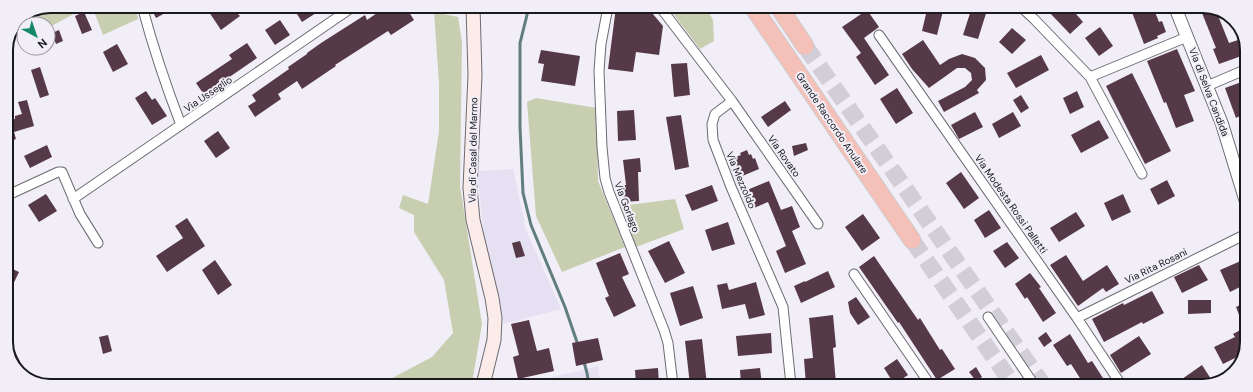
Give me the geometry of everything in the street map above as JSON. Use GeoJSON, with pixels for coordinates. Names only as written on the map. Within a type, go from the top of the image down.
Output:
{"type":"FeatureCollection","features":[{"type":"Feature","properties":{"kind":"highway","name":"Grande Raccordo Anulare"},"geometry":{"type":"LineString","coordinates":[[757,13],[912,240]]}},
{"type":"Feature","properties":{"kind":"highway"},"geometry":{"type":"LineString","coordinates":[[783,13],[805,46]]}},
{"type":"Feature","properties":{"kind":"main road","name":"Via di Casal del Marmo"},"geometry":{"type":"LineString","coordinates":[[473,13],[475,75],[470,188],[473,220],[492,298],[495,318],[494,340],[484,379]]}},
{"type":"Feature","properties":{"kind":"street"},"geometry":{"type":"LineString","coordinates":[[144,13],[163,76],[181,126]]}},
{"type":"Feature","properties":{"kind":"street","name":"Via Usseglio"},"geometry":{"type":"LineString","coordinates":[[73,199],[344,13]]}},
{"type":"Feature","properties":{"kind":"street","name":"Via Gorlago"},"geometry":{"type":"LineString","coordinates":[[607,13],[601,44],[599,71],[602,147],[605,178],[609,192],[664,330],[668,343],[672,379]]}},
{"type":"Feature","properties":{"kind":"street"},"geometry":{"type":"LineString","coordinates":[[665,13],[732,101]]}},
{"type":"Feature","properties":{"kind":"street"},"geometry":{"type":"LineString","coordinates":[[1028,13],[1090,77],[1142,174]]}},
{"type":"Feature","properties":{"kind":"street","name":"Via di Selva Candida"},"geometry":{"type":"LineString","coordinates":[[1177,13],[1222,124],[1240,182]]}},
{"type":"Feature","properties":{"kind":"street","name":"Via Modesta Rossi Palletti"},"geometry":{"type":"LineString","coordinates":[[879,35],[1077,318],[1117,379]]}},
{"type":"Feature","properties":{"kind":"street"},"geometry":{"type":"LineString","coordinates":[[1090,77],[1187,37]]}},
{"type":"Feature","properties":{"kind":"street"},"geometry":{"type":"LineString","coordinates":[[1207,86],[1240,72]]}},
{"type":"Feature","properties":{"kind":"street","name":"Via Rovato"},"geometry":{"type":"LineString","coordinates":[[732,101],[818,224]]}},
{"type":"Feature","properties":{"kind":"street","name":"Via Mezzoldo"},"geometry":{"type":"LineString","coordinates":[[732,101],[715,114],[712,124],[713,140],[783,307],[790,379]]}},
{"type":"Feature","properties":{"kind":"street"},"geometry":{"type":"LineString","coordinates":[[13,193],[60,172],[65,176],[73,199],[84,221],[98,243]]}},
{"type":"Feature","properties":{"kind":"street","name":"Via Rita Rosani"},"geometry":{"type":"LineString","coordinates":[[1077,318],[1240,237]]}},
{"type":"Feature","properties":{"kind":"street"},"geometry":{"type":"LineString","coordinates":[[854,274],[925,379]]}},
{"type":"Feature","properties":{"kind":"street"},"geometry":{"type":"LineString","coordinates":[[988,317],[1030,379]]}},
{"type":"Feature","properties":{"kind":"shaded area"},"geometry":{"type":"Polygon","coordinates":[[[513,169],[526,230],[561,309],[504,324],[485,243],[477,171],[513,169]]]}},
{"type":"Feature","properties":{"kind":"shaded area"},"geometry":{"type":"Polygon","coordinates":[[[598,366],[599,379],[544,379],[598,366]]]}},
{"type":"Feature","properties":{"kind":"green space"},"geometry":{"type":"Polygon","coordinates":[[[50,13],[75,13],[56,24],[56,16],[36,16],[50,13]]]}},
{"type":"Feature","properties":{"kind":"green space"},"geometry":{"type":"Polygon","coordinates":[[[95,13],[137,13],[138,19],[103,35],[95,13]]]}},
{"type":"Feature","properties":{"kind":"green space"},"geometry":{"type":"Polygon","coordinates":[[[434,13],[458,17],[462,42],[460,186],[482,324],[473,379],[390,379],[432,357],[453,333],[444,280],[414,232],[414,215],[399,208],[403,195],[428,204],[439,131],[439,83],[434,13]]]}},
{"type":"Feature","properties":{"kind":"green space"},"geometry":{"type":"Polygon","coordinates":[[[673,13],[709,13],[713,20],[714,41],[700,49],[673,13]]]}},
{"type":"Feature","properties":{"kind":"green space"},"geometry":{"type":"Polygon","coordinates":[[[536,98],[597,108],[598,181],[625,247],[562,272],[536,216],[527,102],[536,98]]]}},
{"type":"Feature","properties":{"kind":"green space"},"geometry":{"type":"Polygon","coordinates":[[[675,199],[684,229],[636,247],[620,206],[675,199]]]}},
{"type":"Feature","properties":{"kind":"building"},"geometry":{"type":"Polygon","coordinates":[[[84,13],[92,30],[82,34],[75,16],[84,13]]]}},
{"type":"Feature","properties":{"kind":"building"},"geometry":{"type":"Polygon","coordinates":[[[154,13],[165,13],[156,18],[154,13]]]}},
{"type":"Feature","properties":{"kind":"building"},"geometry":{"type":"Polygon","coordinates":[[[210,13],[240,13],[238,14],[240,16],[221,30],[210,13]]]}},
{"type":"Feature","properties":{"kind":"building"},"geometry":{"type":"Polygon","coordinates":[[[296,13],[316,13],[302,22],[296,13]]]}},
{"type":"Feature","properties":{"kind":"building"},"geometry":{"type":"Polygon","coordinates":[[[377,13],[410,13],[414,20],[391,35],[388,31],[335,65],[336,66],[302,89],[297,81],[278,94],[281,99],[255,117],[248,106],[256,101],[252,95],[289,69],[288,67],[321,43],[365,15],[367,20],[377,13]]]}},
{"type":"Feature","properties":{"kind":"building"},"geometry":{"type":"Polygon","coordinates":[[[615,13],[652,13],[663,26],[659,55],[636,52],[633,72],[608,69],[615,13]]]}},
{"type":"Feature","properties":{"kind":"building"},"geometry":{"type":"Polygon","coordinates":[[[863,13],[869,13],[879,27],[864,38],[889,75],[875,85],[856,57],[861,53],[842,27],[863,13]]]}},
{"type":"Feature","properties":{"kind":"building"},"geometry":{"type":"Polygon","coordinates":[[[923,13],[942,13],[937,35],[922,31],[926,14],[923,13]]]}},
{"type":"Feature","properties":{"kind":"building"},"geometry":{"type":"Polygon","coordinates":[[[970,13],[986,13],[978,39],[963,35],[970,13]]]}},
{"type":"Feature","properties":{"kind":"building"},"geometry":{"type":"Polygon","coordinates":[[[1050,13],[1075,13],[1083,22],[1070,34],[1050,13]]]}},
{"type":"Feature","properties":{"kind":"building"},"geometry":{"type":"Polygon","coordinates":[[[1132,13],[1155,13],[1159,22],[1162,21],[1166,32],[1157,36],[1158,38],[1144,44],[1132,13]]]}},
{"type":"Feature","properties":{"kind":"building"},"geometry":{"type":"Polygon","coordinates":[[[1202,13],[1218,16],[1229,43],[1238,40],[1240,56],[1219,64],[1213,49],[1216,48],[1202,13]]]}},
{"type":"Feature","properties":{"kind":"building"},"geometry":{"type":"Polygon","coordinates":[[[280,20],[290,35],[275,45],[265,30],[280,20]]]}},
{"type":"Feature","properties":{"kind":"building"},"geometry":{"type":"Polygon","coordinates":[[[1100,27],[1113,46],[1099,56],[1085,38],[1100,27]]]}},
{"type":"Feature","properties":{"kind":"building"},"geometry":{"type":"Polygon","coordinates":[[[1012,28],[1026,40],[1012,54],[999,42],[1012,28]]]}},
{"type":"Feature","properties":{"kind":"building"},"geometry":{"type":"Polygon","coordinates":[[[59,30],[63,41],[56,44],[56,31],[59,30]]]}},
{"type":"Feature","properties":{"kind":"building"},"geometry":{"type":"Polygon","coordinates":[[[923,40],[940,65],[949,59],[962,54],[975,58],[985,68],[986,80],[977,90],[979,93],[944,112],[938,101],[965,87],[972,80],[971,73],[965,68],[957,68],[929,88],[912,69],[902,54],[923,40]]]}},
{"type":"Feature","properties":{"kind":"building"},"geometry":{"type":"Polygon","coordinates":[[[247,43],[257,58],[205,96],[196,83],[232,59],[229,55],[247,43]]]}},
{"type":"Feature","properties":{"kind":"building"},"geometry":{"type":"Polygon","coordinates":[[[117,44],[128,64],[113,72],[103,52],[117,44]]]}},
{"type":"Feature","properties":{"kind":"building"},"geometry":{"type":"Polygon","coordinates":[[[1177,49],[1195,91],[1184,95],[1194,121],[1176,128],[1147,61],[1177,49]]]}},
{"type":"Feature","properties":{"kind":"building"},"geometry":{"type":"Polygon","coordinates":[[[541,50],[580,56],[575,86],[541,81],[544,64],[538,63],[541,50]]]}},
{"type":"Feature","properties":{"kind":"building"},"geometry":{"type":"Polygon","coordinates":[[[1041,55],[1049,70],[1016,88],[1007,73],[1041,55]]]}},
{"type":"Feature","properties":{"kind":"building"},"geometry":{"type":"Polygon","coordinates":[[[687,63],[690,95],[674,97],[671,64],[687,63]]]}},
{"type":"Feature","properties":{"kind":"building"},"geometry":{"type":"Polygon","coordinates":[[[40,67],[49,95],[40,98],[31,70],[40,67]]]}},
{"type":"Feature","properties":{"kind":"building"},"geometry":{"type":"Polygon","coordinates":[[[1132,73],[1171,151],[1145,164],[1106,86],[1132,73]]]}},
{"type":"Feature","properties":{"kind":"building"},"geometry":{"type":"Polygon","coordinates":[[[1240,83],[1240,116],[1236,118],[1225,88],[1240,83]]]}},
{"type":"Feature","properties":{"kind":"building"},"geometry":{"type":"Polygon","coordinates":[[[897,88],[913,113],[896,124],[880,99],[897,88]]]}},
{"type":"Feature","properties":{"kind":"building"},"geometry":{"type":"Polygon","coordinates":[[[146,91],[152,100],[155,98],[167,116],[152,125],[135,98],[146,91]]]}},
{"type":"Feature","properties":{"kind":"building"},"geometry":{"type":"Polygon","coordinates":[[[1077,91],[1084,107],[1070,114],[1063,98],[1077,91]]]}},
{"type":"Feature","properties":{"kind":"building"},"geometry":{"type":"Polygon","coordinates":[[[1021,95],[1029,108],[1021,113],[1013,100],[1021,95]]]}},
{"type":"Feature","properties":{"kind":"building"},"geometry":{"type":"Polygon","coordinates":[[[27,100],[34,126],[14,132],[16,139],[13,140],[13,119],[15,119],[15,116],[22,114],[18,102],[27,100]]]}},
{"type":"Feature","properties":{"kind":"building"},"geometry":{"type":"Polygon","coordinates":[[[785,101],[791,110],[768,127],[761,117],[785,101]]]}},
{"type":"Feature","properties":{"kind":"building"},"geometry":{"type":"Polygon","coordinates":[[[634,110],[636,140],[618,141],[617,111],[634,110]]]}},
{"type":"Feature","properties":{"kind":"building"},"geometry":{"type":"Polygon","coordinates":[[[975,112],[983,127],[959,139],[951,125],[975,112]]]}},
{"type":"Feature","properties":{"kind":"building"},"geometry":{"type":"Polygon","coordinates":[[[1013,112],[1021,126],[999,138],[992,124],[1013,112]]]}},
{"type":"Feature","properties":{"kind":"building"},"geometry":{"type":"Polygon","coordinates":[[[681,115],[689,167],[675,170],[666,117],[681,115]]]}},
{"type":"Feature","properties":{"kind":"building"},"geometry":{"type":"Polygon","coordinates":[[[1099,120],[1109,138],[1081,153],[1071,135],[1099,120]]]}},
{"type":"Feature","properties":{"kind":"building"},"geometry":{"type":"Polygon","coordinates":[[[218,131],[230,148],[216,158],[204,141],[218,131]]]}},
{"type":"Feature","properties":{"kind":"building"},"geometry":{"type":"Polygon","coordinates":[[[806,143],[808,150],[794,156],[792,146],[806,143]]]}},
{"type":"Feature","properties":{"kind":"building"},"geometry":{"type":"Polygon","coordinates":[[[47,145],[52,157],[30,168],[24,156],[47,145]]]}},
{"type":"Feature","properties":{"kind":"building"},"geometry":{"type":"Polygon","coordinates":[[[747,150],[753,159],[755,158],[759,169],[740,177],[733,158],[741,155],[740,153],[747,150]]]}},
{"type":"Feature","properties":{"kind":"building"},"geometry":{"type":"Polygon","coordinates":[[[640,158],[641,172],[638,172],[639,201],[622,202],[622,185],[626,185],[623,160],[640,158]]]}},
{"type":"Feature","properties":{"kind":"building"},"geometry":{"type":"Polygon","coordinates":[[[961,172],[979,198],[964,209],[946,183],[961,172]]]}},
{"type":"Feature","properties":{"kind":"building"},"geometry":{"type":"Polygon","coordinates":[[[1167,180],[1175,196],[1158,205],[1150,189],[1167,180]]]}},
{"type":"Feature","properties":{"kind":"building"},"geometry":{"type":"Polygon","coordinates":[[[769,181],[781,210],[792,206],[800,227],[792,231],[806,264],[785,273],[776,251],[786,246],[768,202],[754,208],[747,190],[769,181]]]}},
{"type":"Feature","properties":{"kind":"building"},"geometry":{"type":"Polygon","coordinates":[[[712,185],[718,201],[692,211],[685,195],[712,185]]]}},
{"type":"Feature","properties":{"kind":"building"},"geometry":{"type":"Polygon","coordinates":[[[46,194],[57,211],[39,222],[28,205],[46,194]]]}},
{"type":"Feature","properties":{"kind":"building"},"geometry":{"type":"Polygon","coordinates":[[[1123,194],[1131,212],[1112,221],[1104,203],[1123,194]]]}},
{"type":"Feature","properties":{"kind":"building"},"geometry":{"type":"Polygon","coordinates":[[[989,210],[1001,228],[985,238],[974,220],[989,210]]]}},
{"type":"Feature","properties":{"kind":"building"},"geometry":{"type":"Polygon","coordinates":[[[1076,212],[1085,226],[1059,242],[1050,228],[1076,212]]]}},
{"type":"Feature","properties":{"kind":"building"},"geometry":{"type":"Polygon","coordinates":[[[863,214],[880,238],[862,251],[845,227],[863,214]]]}},
{"type":"Feature","properties":{"kind":"building"},"geometry":{"type":"Polygon","coordinates":[[[187,218],[205,246],[167,272],[156,256],[183,238],[175,226],[187,218]]]}},
{"type":"Feature","properties":{"kind":"building"},"geometry":{"type":"Polygon","coordinates":[[[728,222],[735,244],[712,251],[705,230],[728,222]]]}},
{"type":"Feature","properties":{"kind":"building"},"geometry":{"type":"Polygon","coordinates":[[[520,241],[525,256],[516,258],[512,243],[520,241]]]}},
{"type":"Feature","properties":{"kind":"building"},"geometry":{"type":"Polygon","coordinates":[[[669,241],[685,273],[665,283],[648,251],[669,241]]]}},
{"type":"Feature","properties":{"kind":"building"},"geometry":{"type":"Polygon","coordinates":[[[1007,242],[1019,258],[1005,268],[993,251],[1007,242]]]}},
{"type":"Feature","properties":{"kind":"building"},"geometry":{"type":"Polygon","coordinates":[[[620,253],[629,274],[622,277],[636,306],[614,317],[605,298],[609,296],[596,263],[620,253]]]}},
{"type":"Feature","properties":{"kind":"building"},"geometry":{"type":"Polygon","coordinates":[[[1066,255],[1083,281],[1107,265],[1119,284],[1106,292],[1103,288],[1078,306],[1050,265],[1066,255]]]}},
{"type":"Feature","properties":{"kind":"building"},"geometry":{"type":"Polygon","coordinates":[[[874,256],[918,320],[920,318],[940,350],[942,349],[955,369],[936,379],[899,322],[898,323],[859,267],[874,256]]]}},
{"type":"Feature","properties":{"kind":"building"},"geometry":{"type":"Polygon","coordinates":[[[215,260],[232,285],[218,295],[202,270],[215,260]]]}},
{"type":"Feature","properties":{"kind":"building"},"geometry":{"type":"Polygon","coordinates":[[[1240,261],[1240,287],[1230,292],[1220,270],[1240,261]]]}},
{"type":"Feature","properties":{"kind":"building"},"geometry":{"type":"Polygon","coordinates":[[[1199,265],[1208,280],[1182,293],[1174,277],[1199,265]]]}},
{"type":"Feature","properties":{"kind":"building"},"geometry":{"type":"Polygon","coordinates":[[[13,269],[19,272],[13,284],[13,269]]]}},
{"type":"Feature","properties":{"kind":"building"},"geometry":{"type":"Polygon","coordinates":[[[828,271],[835,287],[801,303],[794,286],[828,271]]]}},
{"type":"Feature","properties":{"kind":"building"},"geometry":{"type":"Polygon","coordinates":[[[1030,273],[1041,287],[1039,288],[1056,313],[1043,322],[1027,297],[1025,299],[1015,284],[1030,273]]]}},
{"type":"Feature","properties":{"kind":"building"},"geometry":{"type":"Polygon","coordinates":[[[756,282],[765,315],[749,319],[745,304],[722,309],[717,285],[727,283],[729,290],[756,282]]]}},
{"type":"Feature","properties":{"kind":"building"},"geometry":{"type":"Polygon","coordinates":[[[693,286],[703,318],[680,326],[670,293],[693,286]]]}},
{"type":"Feature","properties":{"kind":"building"},"geometry":{"type":"Polygon","coordinates":[[[1152,291],[1164,313],[1143,324],[1142,322],[1104,342],[1092,319],[1123,303],[1124,305],[1152,291]]]}},
{"type":"Feature","properties":{"kind":"building"},"geometry":{"type":"Polygon","coordinates":[[[856,297],[870,317],[858,325],[850,313],[848,302],[856,297]]]}},
{"type":"Feature","properties":{"kind":"building"},"geometry":{"type":"Polygon","coordinates":[[[1188,300],[1211,300],[1211,313],[1188,314],[1188,300]]]}},
{"type":"Feature","properties":{"kind":"building"},"geometry":{"type":"Polygon","coordinates":[[[1240,305],[1240,318],[1236,307],[1240,305]]]}},
{"type":"Feature","properties":{"kind":"building"},"geometry":{"type":"Polygon","coordinates":[[[833,315],[836,347],[833,348],[836,379],[806,379],[804,359],[813,358],[809,318],[833,315]]]}},
{"type":"Feature","properties":{"kind":"building"},"geometry":{"type":"Polygon","coordinates":[[[529,320],[537,351],[549,348],[554,371],[518,379],[513,357],[519,355],[511,324],[529,320]]]}},
{"type":"Feature","properties":{"kind":"building"},"geometry":{"type":"Polygon","coordinates":[[[1240,330],[1239,352],[1237,357],[1223,364],[1214,347],[1235,337],[1233,334],[1240,330]]]}},
{"type":"Feature","properties":{"kind":"building"},"geometry":{"type":"Polygon","coordinates":[[[1046,332],[1052,341],[1044,347],[1038,338],[1046,332]]]}},
{"type":"Feature","properties":{"kind":"building"},"geometry":{"type":"Polygon","coordinates":[[[771,333],[772,353],[738,356],[736,336],[771,333]]]}},
{"type":"Feature","properties":{"kind":"building"},"geometry":{"type":"Polygon","coordinates":[[[1070,334],[1088,363],[1092,361],[1104,379],[1081,379],[1071,364],[1067,366],[1053,345],[1070,334]]]}},
{"type":"Feature","properties":{"kind":"building"},"geometry":{"type":"Polygon","coordinates":[[[108,335],[112,351],[103,354],[99,337],[108,335]]]}},
{"type":"Feature","properties":{"kind":"building"},"geometry":{"type":"Polygon","coordinates":[[[1139,336],[1151,354],[1121,373],[1110,355],[1139,336]]]}},
{"type":"Feature","properties":{"kind":"building"},"geometry":{"type":"Polygon","coordinates":[[[598,338],[603,360],[576,366],[572,343],[598,338]]]}},
{"type":"Feature","properties":{"kind":"building"},"geometry":{"type":"Polygon","coordinates":[[[702,339],[706,379],[689,379],[685,341],[702,339]]]}},
{"type":"Feature","properties":{"kind":"building"},"geometry":{"type":"Polygon","coordinates":[[[14,349],[22,366],[18,361],[14,349]]]}},
{"type":"Feature","properties":{"kind":"building"},"geometry":{"type":"Polygon","coordinates":[[[897,359],[908,375],[902,379],[891,379],[884,368],[897,359]]]}},
{"type":"Feature","properties":{"kind":"building"},"geometry":{"type":"Polygon","coordinates":[[[1202,365],[1211,378],[1208,379],[1182,379],[1202,365]]]}},
{"type":"Feature","properties":{"kind":"building"},"geometry":{"type":"Polygon","coordinates":[[[976,367],[982,377],[974,379],[969,372],[976,367]]]}},
{"type":"Feature","properties":{"kind":"building"},"geometry":{"type":"Polygon","coordinates":[[[658,368],[659,379],[636,379],[635,370],[658,368]]]}},
{"type":"Feature","properties":{"kind":"building"},"geometry":{"type":"Polygon","coordinates":[[[760,368],[761,379],[741,379],[740,370],[760,368]]]}},
{"type":"Feature","properties":{"kind":"waterway"},"geometry":{"type":"LineString","coordinates":[[528,13],[520,43],[520,127],[523,193],[531,225],[565,307],[578,345]]}},
{"type":"Feature","properties":{"kind":"waterway"},"geometry":{"type":"LineString","coordinates":[[584,362],[588,379]]}},
{"type":"Feature","properties":{"kind":"tunnel"},"geometry":{"type":"LineString","coordinates":[[805,46],[1039,379]]}},
{"type":"Feature","properties":{"kind":"tunnel"},"geometry":{"type":"LineString","coordinates":[[912,240],[1009,379]]}}]}
